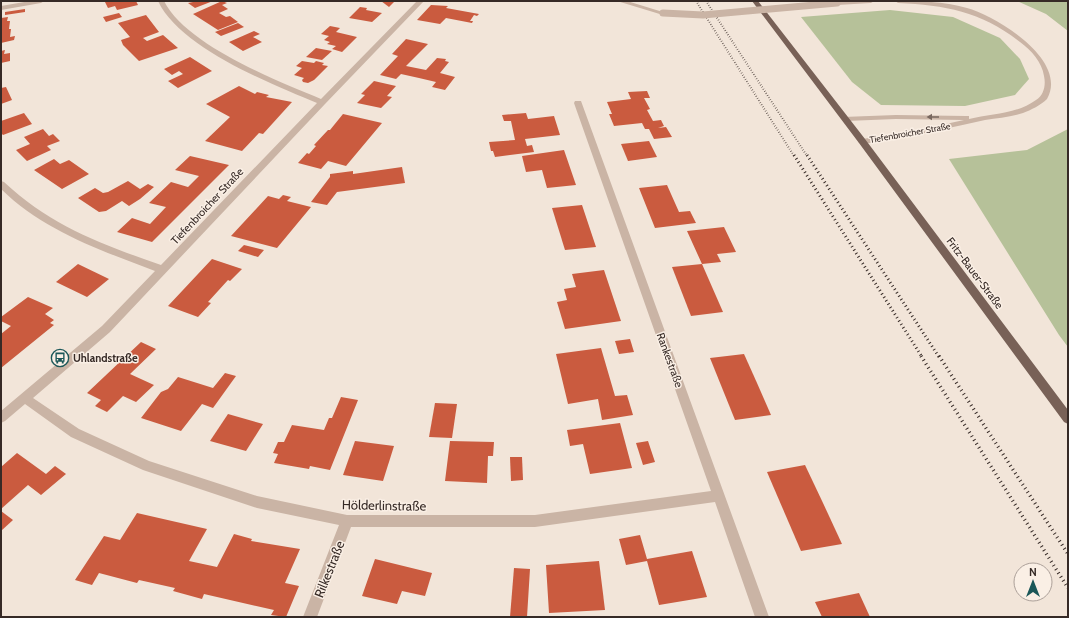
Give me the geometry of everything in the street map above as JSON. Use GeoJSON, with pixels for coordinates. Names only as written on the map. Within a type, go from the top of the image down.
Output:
{"type":"FeatureCollection","features":[{"type":"Feature","properties":{"kind":"main road","name":"Tiefenbroicher Straße"},"geometry":{"type":"LineString","coordinates":[[755,1],[862,141]]}},
{"type":"Feature","properties":{"kind":"main road","name":"Fritz-Bauer-Straße"},"geometry":{"type":"LineString","coordinates":[[862,141],[1068,419]]}},
{"type":"Feature","properties":{"kind":"street"},"geometry":{"type":"LineString","coordinates":[[1,8],[41,1]]}},
{"type":"Feature","properties":{"kind":"street"},"geometry":{"type":"LineString","coordinates":[[161,1],[178,23],[199,41],[239,67],[263,79],[322,102]]}},
{"type":"Feature","properties":{"kind":"street","name":"Tiefenbroicher Straße"},"geometry":{"type":"LineString","coordinates":[[1,418],[106,329],[164,270],[322,102],[421,1]]}},
{"type":"Feature","properties":{"kind":"street"},"geometry":{"type":"LineString","coordinates":[[620,1],[663,13],[703,14],[871,1]]}},
{"type":"Feature","properties":{"kind":"street","name":"Tiefenbroicher Straße"},"geometry":{"type":"LineString","coordinates":[[862,141],[900,136],[1025,110],[1044,97],[1052,85],[1052,69],[1041,52],[1019,34],[973,12],[944,6],[898,1]]}},
{"type":"Feature","properties":{"kind":"street","name":"Rankestraße"},"geometry":{"type":"LineString","coordinates":[[578,103],[762,617]]}},
{"type":"Feature","properties":{"kind":"street","name":"Tiefenbroicher Straße"},"geometry":{"type":"LineString","coordinates":[[846,119],[896,117],[986,118]]}},
{"type":"Feature","properties":{"kind":"street"},"geometry":{"type":"LineString","coordinates":[[1,184],[32,211],[72,235],[164,270]]}},
{"type":"Feature","properties":{"kind":"street","name":"Hölderlinstraße"},"geometry":{"type":"LineString","coordinates":[[26,398],[75,433],[147,466],[257,502],[348,521],[535,521],[718,496]]}},
{"type":"Feature","properties":{"kind":"street","name":"Rilkestraße"},"geometry":{"type":"LineString","coordinates":[[310,617],[348,521]]}},
{"type":"Feature","properties":{"kind":"green space"},"geometry":{"type":"Polygon","coordinates":[[[1017,1],[1068,1],[1068,31],[1046,14],[1017,1]]]}},
{"type":"Feature","properties":{"kind":"green space"},"geometry":{"type":"Polygon","coordinates":[[[890,10],[953,17],[1000,38],[1020,59],[1029,79],[1015,95],[965,106],[881,105],[852,82],[801,17],[890,10]]]}},
{"type":"Feature","properties":{"kind":"green space"},"geometry":{"type":"Polygon","coordinates":[[[1068,129],[1068,347],[949,159],[1027,150],[1068,129]]]}},
{"type":"Feature","properties":{"kind":"building"},"geometry":{"type":"Polygon","coordinates":[[[136,1],[138,5],[117,10],[115,6],[108,8],[105,2],[136,1]]]}},
{"type":"Feature","properties":{"kind":"building"},"geometry":{"type":"Polygon","coordinates":[[[213,1],[195,8],[188,3],[213,1]]]}},
{"type":"Feature","properties":{"kind":"building"},"geometry":{"type":"Polygon","coordinates":[[[222,1],[227,3],[222,5],[228,9],[219,13],[226,17],[230,16],[238,22],[218,30],[193,14],[222,1]]]}},
{"type":"Feature","properties":{"kind":"building"},"geometry":{"type":"Polygon","coordinates":[[[381,1],[395,1],[389,7],[381,1]]]}},
{"type":"Feature","properties":{"kind":"building"},"geometry":{"type":"Polygon","coordinates":[[[431,5],[448,6],[446,8],[479,14],[477,16],[474,15],[470,21],[473,21],[472,23],[446,18],[440,24],[417,20],[431,5]]]}},
{"type":"Feature","properties":{"kind":"building"},"geometry":{"type":"Polygon","coordinates":[[[360,7],[367,8],[366,10],[382,13],[372,22],[349,18],[360,7]]]}},
{"type":"Feature","properties":{"kind":"building"},"geometry":{"type":"Polygon","coordinates":[[[25,9],[25,12],[5,15],[5,12],[25,9]]]}},
{"type":"Feature","properties":{"kind":"building"},"geometry":{"type":"Polygon","coordinates":[[[119,13],[122,17],[106,22],[103,17],[119,13]]]}},
{"type":"Feature","properties":{"kind":"building"},"geometry":{"type":"Polygon","coordinates":[[[146,15],[159,32],[143,38],[147,41],[163,35],[178,48],[139,61],[123,45],[121,40],[130,37],[118,23],[146,15]]]}},
{"type":"Feature","properties":{"kind":"building"},"geometry":{"type":"Polygon","coordinates":[[[8,17],[7,21],[10,21],[9,29],[11,29],[10,37],[15,36],[14,40],[1,43],[1,18],[8,17]]]}},
{"type":"Feature","properties":{"kind":"building"},"geometry":{"type":"Polygon","coordinates":[[[238,23],[244,27],[221,36],[215,32],[238,23]]]}},
{"type":"Feature","properties":{"kind":"building"},"geometry":{"type":"Polygon","coordinates":[[[330,26],[340,28],[336,32],[357,37],[342,52],[332,49],[336,46],[327,44],[330,42],[324,40],[329,36],[321,34],[330,26]]]}},
{"type":"Feature","properties":{"kind":"building"},"geometry":{"type":"Polygon","coordinates":[[[254,31],[260,34],[253,37],[262,42],[243,51],[229,42],[254,31]]]}},
{"type":"Feature","properties":{"kind":"building"},"geometry":{"type":"Polygon","coordinates":[[[406,39],[428,44],[406,66],[426,70],[437,58],[446,59],[445,61],[449,62],[440,73],[455,77],[445,90],[432,87],[436,82],[419,78],[401,74],[396,79],[380,75],[398,56],[392,54],[406,39]]]}},
{"type":"Feature","properties":{"kind":"building"},"geometry":{"type":"Polygon","coordinates":[[[316,48],[332,51],[322,60],[306,57],[316,48]]]}},
{"type":"Feature","properties":{"kind":"building"},"geometry":{"type":"Polygon","coordinates":[[[5,50],[4,54],[10,53],[10,61],[1,63],[1,51],[5,50]]]}},
{"type":"Feature","properties":{"kind":"building"},"geometry":{"type":"Polygon","coordinates":[[[190,57],[212,71],[178,88],[168,81],[183,74],[179,71],[172,75],[164,69],[190,57]]]}},
{"type":"Feature","properties":{"kind":"building"},"geometry":{"type":"Polygon","coordinates":[[[302,61],[314,63],[316,61],[324,63],[322,65],[328,66],[314,80],[308,83],[303,82],[302,80],[304,78],[294,75],[302,68],[296,66],[302,61]]]}},
{"type":"Feature","properties":{"kind":"building"},"geometry":{"type":"Polygon","coordinates":[[[374,81],[396,86],[387,96],[392,97],[381,108],[357,103],[365,95],[361,94],[374,81]]]}},
{"type":"Feature","properties":{"kind":"building"},"geometry":{"type":"Polygon","coordinates":[[[239,86],[255,94],[257,92],[269,95],[266,97],[292,102],[263,134],[259,133],[242,151],[205,141],[230,117],[206,104],[239,86]]]}},
{"type":"Feature","properties":{"kind":"building"},"geometry":{"type":"Polygon","coordinates":[[[6,87],[12,100],[1,104],[1,88],[6,87]]]}},
{"type":"Feature","properties":{"kind":"building"},"geometry":{"type":"Polygon","coordinates":[[[647,91],[650,98],[644,98],[650,109],[647,110],[653,121],[661,120],[664,126],[658,128],[666,127],[672,137],[654,139],[649,129],[645,129],[642,123],[614,126],[609,114],[612,114],[607,102],[631,99],[628,92],[647,91]]]}},
{"type":"Feature","properties":{"kind":"building"},"geometry":{"type":"Polygon","coordinates":[[[24,113],[32,124],[3,135],[1,133],[1,121],[24,113]]]}},
{"type":"Feature","properties":{"kind":"building"},"geometry":{"type":"Polygon","coordinates":[[[526,113],[528,119],[554,116],[560,135],[525,139],[527,146],[532,145],[534,152],[495,157],[493,151],[491,151],[489,142],[515,140],[511,121],[504,121],[502,115],[526,113]]]}},
{"type":"Feature","properties":{"kind":"building"},"geometry":{"type":"Polygon","coordinates":[[[343,114],[382,123],[346,166],[328,161],[321,169],[298,163],[307,153],[309,154],[316,146],[314,145],[328,130],[330,130],[343,114]]]}},
{"type":"Feature","properties":{"kind":"building"},"geometry":{"type":"Polygon","coordinates":[[[43,129],[49,136],[53,134],[60,141],[47,146],[51,150],[27,161],[16,150],[30,144],[24,137],[43,129]]]}},
{"type":"Feature","properties":{"kind":"building"},"geometry":{"type":"Polygon","coordinates":[[[649,141],[657,157],[628,161],[621,144],[649,141]]]}},
{"type":"Feature","properties":{"kind":"building"},"geometry":{"type":"Polygon","coordinates":[[[564,150],[576,185],[547,188],[542,170],[526,172],[522,156],[564,150]]]}},
{"type":"Feature","properties":{"kind":"building"},"geometry":{"type":"Polygon","coordinates":[[[190,156],[229,165],[152,242],[117,232],[132,218],[150,224],[166,207],[149,203],[171,182],[188,187],[199,176],[175,170],[190,156]]]}},
{"type":"Feature","properties":{"kind":"building"},"geometry":{"type":"Polygon","coordinates":[[[54,159],[60,164],[69,160],[89,174],[62,189],[34,170],[54,159]]]}},
{"type":"Feature","properties":{"kind":"building"},"geometry":{"type":"Polygon","coordinates":[[[402,167],[405,183],[337,192],[327,205],[311,202],[330,177],[330,174],[353,171],[353,174],[402,167]]]}},
{"type":"Feature","properties":{"kind":"building"},"geometry":{"type":"Polygon","coordinates":[[[128,181],[140,189],[148,184],[154,187],[129,206],[122,201],[106,211],[99,212],[78,198],[95,188],[103,193],[108,192],[128,181]]]}},
{"type":"Feature","properties":{"kind":"building"},"geometry":{"type":"Polygon","coordinates":[[[667,185],[679,212],[690,211],[696,223],[655,228],[639,188],[667,185]]]}},
{"type":"Feature","properties":{"kind":"building"},"geometry":{"type":"Polygon","coordinates":[[[283,195],[291,197],[287,201],[311,207],[277,248],[231,236],[268,196],[279,199],[283,195]]]}},
{"type":"Feature","properties":{"kind":"building"},"geometry":{"type":"Polygon","coordinates":[[[582,205],[596,247],[565,250],[552,208],[582,205]]]}},
{"type":"Feature","properties":{"kind":"building"},"geometry":{"type":"Polygon","coordinates":[[[724,227],[736,252],[717,254],[721,262],[702,264],[687,231],[724,227]]]}},
{"type":"Feature","properties":{"kind":"building"},"geometry":{"type":"Polygon","coordinates":[[[244,245],[264,250],[258,257],[238,251],[244,245]]]}},
{"type":"Feature","properties":{"kind":"building"},"geometry":{"type":"Polygon","coordinates":[[[212,259],[242,269],[230,281],[228,280],[208,302],[211,303],[198,317],[168,306],[212,259]]]}},
{"type":"Feature","properties":{"kind":"building"},"geometry":{"type":"Polygon","coordinates":[[[78,264],[109,279],[87,297],[56,282],[78,264]]]}},
{"type":"Feature","properties":{"kind":"building"},"geometry":{"type":"Polygon","coordinates":[[[702,264],[723,312],[691,316],[672,267],[702,264]]]}},
{"type":"Feature","properties":{"kind":"building"},"geometry":{"type":"Polygon","coordinates":[[[604,270],[621,321],[565,329],[557,302],[567,300],[564,289],[576,287],[572,274],[604,270]]]}},
{"type":"Feature","properties":{"kind":"building"},"geometry":{"type":"Polygon","coordinates":[[[28,297],[53,308],[45,314],[54,320],[50,323],[54,325],[1,368],[1,334],[11,326],[1,321],[1,317],[28,297]]]}},
{"type":"Feature","properties":{"kind":"building"},"geometry":{"type":"Polygon","coordinates":[[[630,339],[634,352],[619,354],[615,341],[630,339]]]}},
{"type":"Feature","properties":{"kind":"building"},"geometry":{"type":"Polygon","coordinates":[[[141,342],[156,349],[130,374],[154,385],[136,402],[123,396],[107,412],[95,406],[101,400],[87,393],[141,342]]]}},
{"type":"Feature","properties":{"kind":"building"},"geometry":{"type":"Polygon","coordinates":[[[601,348],[615,396],[627,395],[633,415],[602,420],[598,399],[568,404],[556,354],[601,348]]]}},
{"type":"Feature","properties":{"kind":"building"},"geometry":{"type":"Polygon","coordinates":[[[744,354],[771,415],[735,420],[710,358],[744,354]]]}},
{"type":"Feature","properties":{"kind":"building"},"geometry":{"type":"Polygon","coordinates":[[[225,373],[236,376],[213,408],[202,404],[181,431],[141,418],[161,392],[168,389],[178,377],[213,388],[225,373]]]}},
{"type":"Feature","properties":{"kind":"building"},"geometry":{"type":"Polygon","coordinates":[[[341,397],[358,400],[330,470],[310,466],[309,469],[274,463],[278,454],[273,453],[278,442],[284,442],[292,425],[324,430],[329,418],[332,418],[341,397]]]}},
{"type":"Feature","properties":{"kind":"building"},"geometry":{"type":"Polygon","coordinates":[[[435,403],[457,404],[452,438],[429,437],[435,403]]]}},
{"type":"Feature","properties":{"kind":"building"},"geometry":{"type":"Polygon","coordinates":[[[228,414],[263,424],[246,451],[210,441],[228,414]]]}},
{"type":"Feature","properties":{"kind":"building"},"geometry":{"type":"Polygon","coordinates":[[[620,423],[632,468],[590,474],[583,444],[570,446],[567,430],[620,423]]]}},
{"type":"Feature","properties":{"kind":"building"},"geometry":{"type":"Polygon","coordinates":[[[355,441],[394,446],[383,481],[343,475],[355,441]]]}},
{"type":"Feature","properties":{"kind":"building"},"geometry":{"type":"Polygon","coordinates":[[[450,441],[494,442],[493,456],[488,456],[487,483],[445,481],[450,441]]]}},
{"type":"Feature","properties":{"kind":"building"},"geometry":{"type":"Polygon","coordinates":[[[648,441],[655,462],[643,465],[636,443],[648,441]]]}},
{"type":"Feature","properties":{"kind":"building"},"geometry":{"type":"Polygon","coordinates":[[[17,453],[46,474],[55,466],[66,474],[41,495],[28,485],[1,509],[1,467],[17,453]]]}},
{"type":"Feature","properties":{"kind":"building"},"geometry":{"type":"Polygon","coordinates":[[[510,457],[522,457],[523,480],[511,481],[510,457]]]}},
{"type":"Feature","properties":{"kind":"building"},"geometry":{"type":"Polygon","coordinates":[[[805,465],[842,544],[801,551],[767,472],[805,465]]]}},
{"type":"Feature","properties":{"kind":"building"},"geometry":{"type":"Polygon","coordinates":[[[1,511],[13,520],[1,531],[1,511]]]}},
{"type":"Feature","properties":{"kind":"building"},"geometry":{"type":"Polygon","coordinates":[[[137,513],[207,529],[189,561],[217,567],[234,534],[252,539],[251,541],[300,549],[285,583],[299,586],[286,617],[271,615],[274,610],[204,594],[202,599],[173,591],[175,588],[139,580],[137,583],[99,573],[92,585],[75,580],[104,536],[120,540],[137,513]]]}},
{"type":"Feature","properties":{"kind":"building"},"geometry":{"type":"Polygon","coordinates":[[[640,535],[647,559],[692,551],[707,597],[659,605],[647,561],[626,565],[619,539],[640,535]]]}},
{"type":"Feature","properties":{"kind":"building"},"geometry":{"type":"Polygon","coordinates":[[[375,559],[432,573],[425,596],[402,591],[397,604],[362,596],[375,559]]]}},
{"type":"Feature","properties":{"kind":"building"},"geometry":{"type":"Polygon","coordinates":[[[599,561],[605,610],[549,613],[546,565],[599,561]]]}},
{"type":"Feature","properties":{"kind":"building"},"geometry":{"type":"Polygon","coordinates":[[[514,568],[530,569],[527,617],[510,617],[514,568]]]}},
{"type":"Feature","properties":{"kind":"building"},"geometry":{"type":"Polygon","coordinates":[[[859,593],[870,617],[822,617],[815,602],[859,593]]]}},
{"type":"Feature","properties":{"kind":"railway"},"geometry":{"type":"LineString","coordinates":[[696,1],[794,156]]}},
{"type":"Feature","properties":{"kind":"railway"},"geometry":{"type":"LineString","coordinates":[[706,1],[807,156]]}},
{"type":"Feature","properties":{"kind":"railway"},"geometry":{"type":"LineString","coordinates":[[794,155],[922,357]]}},
{"type":"Feature","properties":{"kind":"railway"},"geometry":{"type":"LineString","coordinates":[[807,155],[939,357]]}},
{"type":"Feature","properties":{"kind":"railway"},"geometry":{"type":"LineString","coordinates":[[921,356],[1068,588]]}},
{"type":"Feature","properties":{"kind":"railway"},"geometry":{"type":"LineString","coordinates":[[939,356],[1068,554]]}},
{"type":"Feature","properties":{"kind":"place","name":"Uhlandstraße"},"geometry":{"type":"Point","coordinates":[60,358]}}]}
